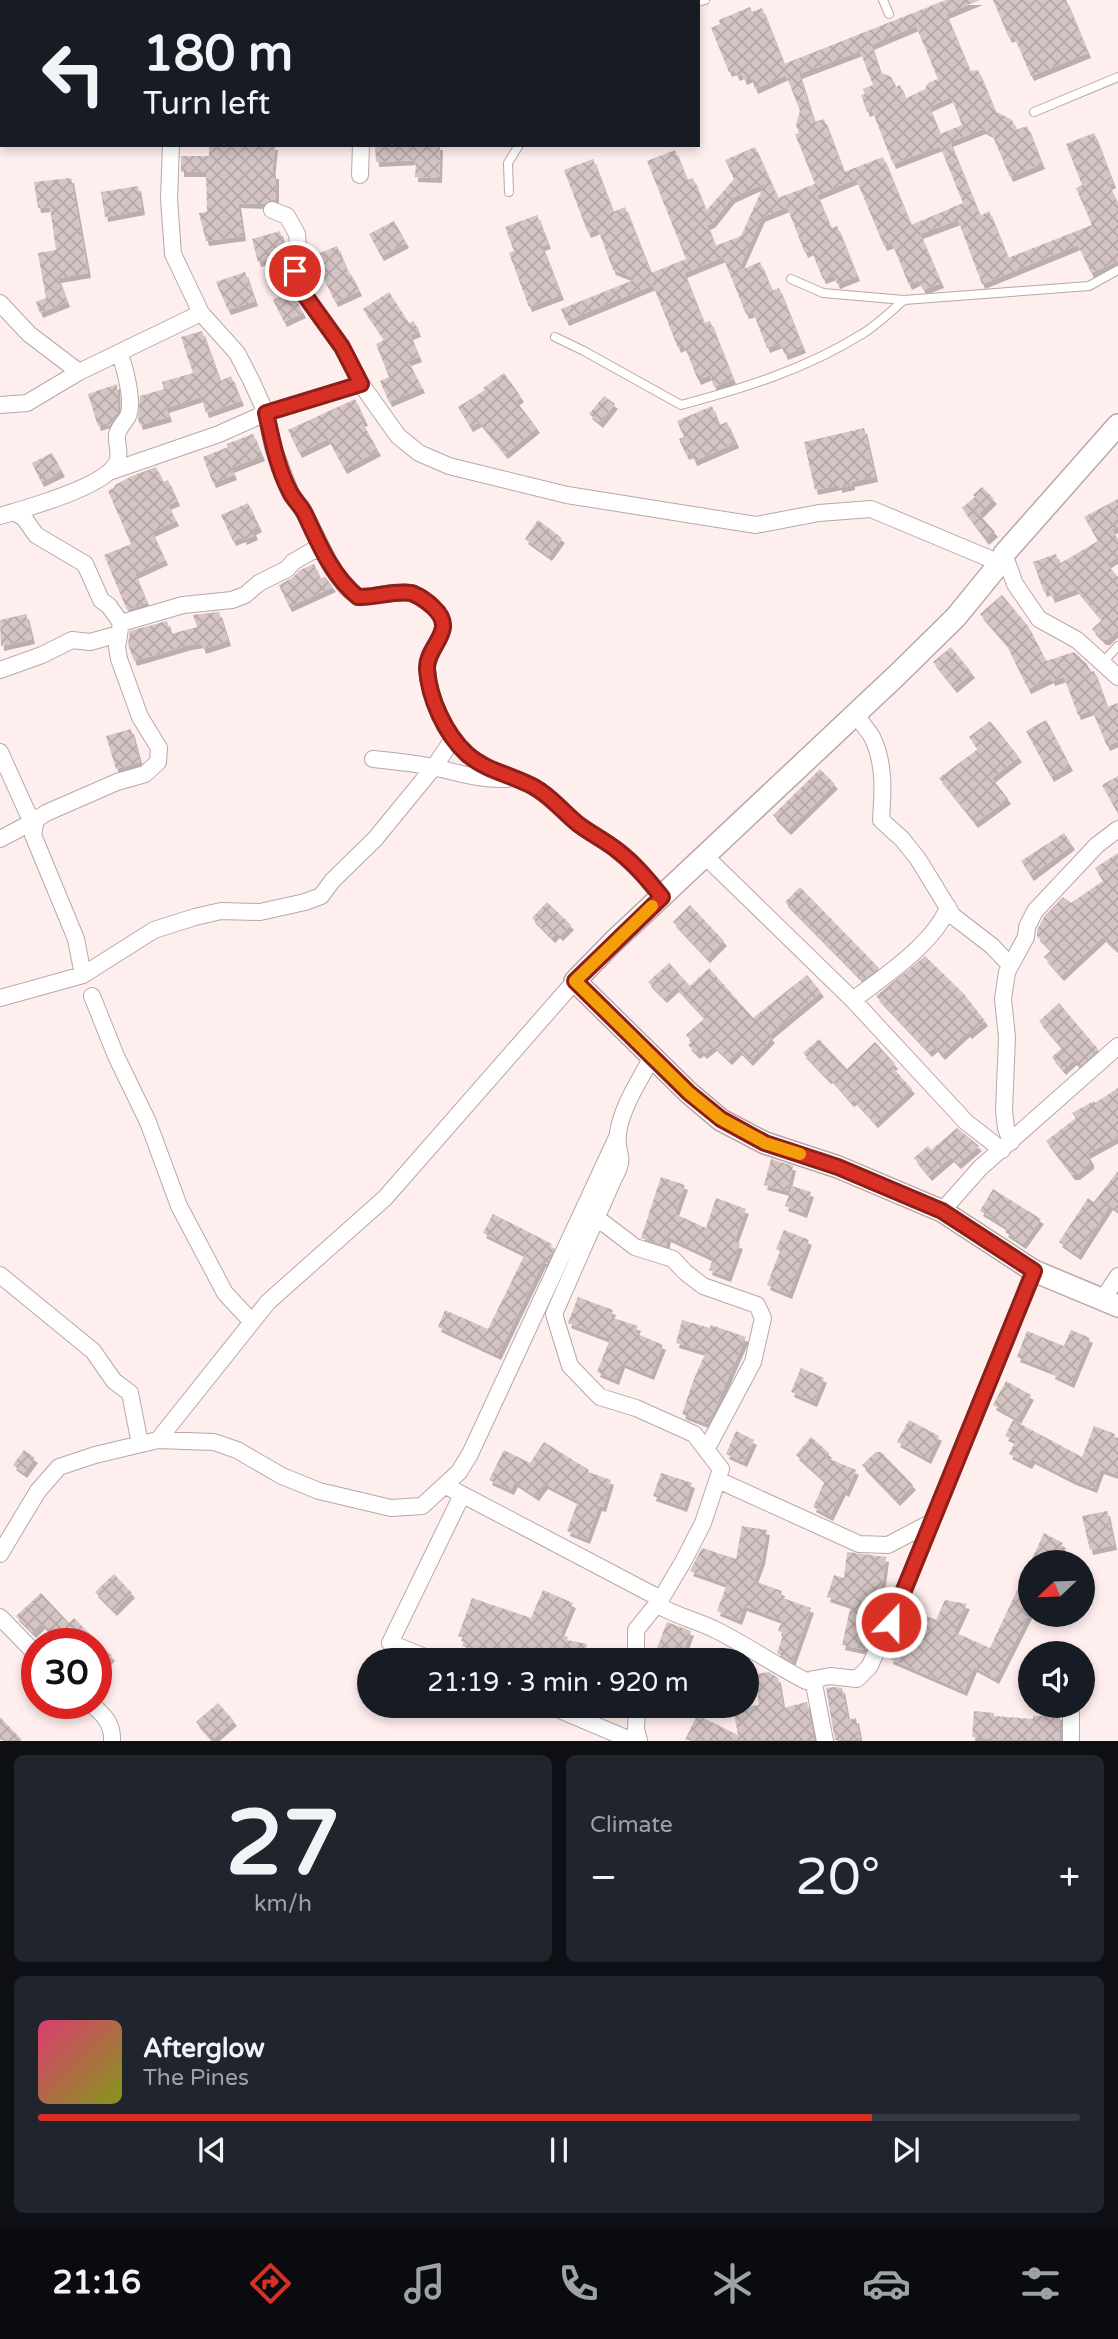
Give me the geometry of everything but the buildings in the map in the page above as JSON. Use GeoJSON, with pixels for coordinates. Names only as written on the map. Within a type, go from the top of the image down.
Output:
{"type":"FeatureCollection","features":[{"type":"Feature","properties":{"kind":"street"},"geometry":{"type":"LineString","coordinates":[[171,147],[169,199],[173,254],[201,313],[237,353],[266,413],[273,447],[288,487],[302,508],[317,546],[339,578],[358,597],[412,593],[441,614],[444,625],[427,666],[440,716],[453,738],[468,755],[547,794],[581,826],[616,849],[643,873],[662,897]]}},
{"type":"Feature","properties":{"kind":"street"},"geometry":{"type":"LineString","coordinates":[[360,175],[361,147]]}},
{"type":"Feature","properties":{"kind":"street"},"geometry":{"type":"LineString","coordinates":[[272,209],[287,216],[297,234],[295,271],[304,294],[342,347],[361,384],[398,436],[419,453],[449,466],[567,495],[756,525],[820,513],[871,509],[1002,559],[1039,619],[1077,640],[1118,677]]}},
{"type":"Feature","properties":{"kind":"street"},"geometry":{"type":"LineString","coordinates":[[0,303],[29,334],[79,372]]}},
{"type":"Feature","properties":{"kind":"street"},"geometry":{"type":"LineString","coordinates":[[0,405],[27,403],[79,372],[201,313]]}},
{"type":"Feature","properties":{"kind":"street"},"geometry":{"type":"LineString","coordinates":[[109,472],[117,462],[117,435],[129,415],[125,366],[118,353]]}},
{"type":"Feature","properties":{"kind":"street"},"geometry":{"type":"LineString","coordinates":[[7,514],[52,500],[146,457],[219,434],[266,413],[361,384]]}},
{"type":"Feature","properties":{"kind":"street"},"geometry":{"type":"LineString","coordinates":[[158,1440],[268,1302],[385,1198],[575,981],[956,617],[1002,559],[1118,425]]}},
{"type":"Feature","properties":{"kind":"street"},"geometry":{"type":"LineString","coordinates":[[0,839],[46,813],[117,782],[145,774],[158,762],[159,748],[140,717],[119,659],[117,647],[120,629],[109,606],[101,600],[85,564],[36,535],[24,518],[7,514]]}},
{"type":"Feature","properties":{"kind":"street"},"geometry":{"type":"LineString","coordinates":[[0,670],[42,655],[72,640],[90,642],[183,605],[232,600],[245,595],[260,583],[287,569],[317,546]]}},
{"type":"Feature","properties":{"kind":"street"},"geometry":{"type":"LineString","coordinates":[[855,714],[872,737],[879,760],[884,785],[881,820],[902,838],[953,916],[992,946],[1010,965]]}},
{"type":"Feature","properties":{"kind":"street"},"geometry":{"type":"LineString","coordinates":[[0,998],[83,975],[154,930],[221,911],[260,912],[321,896],[333,880],[375,839],[434,767],[453,738]]}},
{"type":"Feature","properties":{"kind":"street"},"geometry":{"type":"LineString","coordinates":[[0,752],[28,814],[36,820]]}},
{"type":"Feature","properties":{"kind":"street"},"geometry":{"type":"LineString","coordinates":[[373,759],[434,767],[450,773],[491,779],[514,778]]}},
{"type":"Feature","properties":{"kind":"street"},"geometry":{"type":"LineString","coordinates":[[36,820],[33,835],[76,939],[83,975]]}},
{"type":"Feature","properties":{"kind":"street"},"geometry":{"type":"LineString","coordinates":[[1007,1146],[1007,1037],[1003,999],[1010,965],[1026,937],[1027,927],[1035,911],[1097,845],[1118,829]]}},
{"type":"Feature","properties":{"kind":"street"},"geometry":{"type":"LineString","coordinates":[[705,856],[853,1000],[965,1122],[1007,1146]]}},
{"type":"Feature","properties":{"kind":"street"},"geometry":{"type":"LineString","coordinates":[[853,1000],[898,965],[932,933],[944,918],[948,907]]}},
{"type":"Feature","properties":{"kind":"street"},"geometry":{"type":"LineString","coordinates":[[575,981],[689,1093],[721,1119],[765,1143],[838,1167],[942,1211],[1034,1271],[1111,1303],[1118,1276]]}},
{"type":"Feature","properties":{"kind":"street"},"geometry":{"type":"LineString","coordinates":[[92,996],[116,1056],[148,1122],[179,1206],[225,1293],[252,1322]]}},
{"type":"Feature","properties":{"kind":"street"},"geometry":{"type":"LineString","coordinates":[[942,1211],[980,1168],[1118,1046]]}},
{"type":"Feature","properties":{"kind":"street"},"geometry":{"type":"LineString","coordinates":[[0,1555],[38,1491],[59,1467],[95,1455],[158,1440],[214,1442],[237,1450],[282,1476],[319,1491],[391,1508],[422,1506],[459,1472],[470,1454],[618,1135],[623,1114],[652,1057]]}},
{"type":"Feature","properties":{"kind":"street"},"geometry":{"type":"LineString","coordinates":[[618,1135],[622,1164],[554,1314],[570,1366],[600,1396],[636,1408],[694,1434],[721,1469],[703,1523],[659,1602],[636,1630],[636,1648]]}},
{"type":"Feature","properties":{"kind":"street"},"geometry":{"type":"LineString","coordinates":[[597,1218],[635,1247],[673,1259],[703,1286],[757,1305],[763,1318],[753,1362],[706,1450]]}},
{"type":"Feature","properties":{"kind":"street"},"geometry":{"type":"LineString","coordinates":[[446,1486],[659,1602],[671,1613],[691,1618],[719,1632],[806,1681],[830,1676],[857,1679],[869,1667],[891,1622],[1034,1271]]}},
{"type":"Feature","properties":{"kind":"street"},"geometry":{"type":"LineString","coordinates":[[0,1275],[93,1351],[114,1381],[130,1393],[140,1444]]}},
{"type":"Feature","properties":{"kind":"street"},"geometry":{"type":"LineString","coordinates":[[718,1480],[859,1544],[888,1545],[930,1523]]}},
{"type":"Feature","properties":{"kind":"street"},"geometry":{"type":"LineString","coordinates":[[402,1648],[390,1643],[462,1494]]}},
{"type":"Feature","properties":{"kind":"street"},"geometry":{"type":"LineString","coordinates":[[0,1617],[21,1639]]}},
{"type":"Feature","properties":{"kind":"street"},"geometry":{"type":"LineString","coordinates":[[813,1679],[825,1741]]}},
{"type":"Feature","properties":{"kind":"street"},"geometry":{"type":"LineString","coordinates":[[578,1718],[633,1741]]}},
{"type":"Feature","properties":{"kind":"street"},"geometry":{"type":"LineString","coordinates":[[636,1718],[639,1741]]}},
{"type":"Feature","properties":{"kind":"street"},"geometry":{"type":"LineString","coordinates":[[1071,1718],[1071,1741]]}},
{"type":"Feature","properties":{"kind":"street"},"geometry":{"type":"LineString","coordinates":[[107,1719],[113,1728],[112,1741]]}},
{"type":"Feature","properties":{"kind":"lane"},"geometry":{"type":"LineString","coordinates":[[883,0],[889,14]]}},
{"type":"Feature","properties":{"kind":"lane"},"geometry":{"type":"LineString","coordinates":[[1034,112],[1118,77]]}},
{"type":"Feature","properties":{"kind":"lane"},"geometry":{"type":"LineString","coordinates":[[509,192],[508,163],[518,147]]}},
{"type":"Feature","properties":{"kind":"lane"},"geometry":{"type":"LineString","coordinates":[[791,279],[823,293],[904,300],[1089,286],[1118,270]]}},
{"type":"Feature","properties":{"kind":"lane"},"geometry":{"type":"LineString","coordinates":[[555,337],[681,405],[751,387],[794,370],[864,334],[904,300]]}},
{"type":"Feature","properties":{"kind":"lane"},"geometry":{"type":"LineString","coordinates":[[1102,663],[1118,646]]}},
{"type":"Feature","properties":{"kind":"slow traffic"},"geometry":{"type":"LineString","coordinates":[[652,906],[575,981],[689,1093],[721,1119],[765,1143],[800,1154]]}},
{"type":"Feature","properties":{"kind":"route"},"geometry":{"type":"LineString","coordinates":[[295,271],[304,294],[342,347],[361,384],[266,413],[273,447],[291,494],[302,508],[331,568],[358,597],[412,593],[441,614],[444,625],[427,666],[440,716],[453,738],[468,755],[547,794],[581,826],[632,863],[662,897],[575,981],[689,1093],[721,1119],[765,1143],[838,1167],[942,1211],[1034,1271],[891,1622]]}}]}
